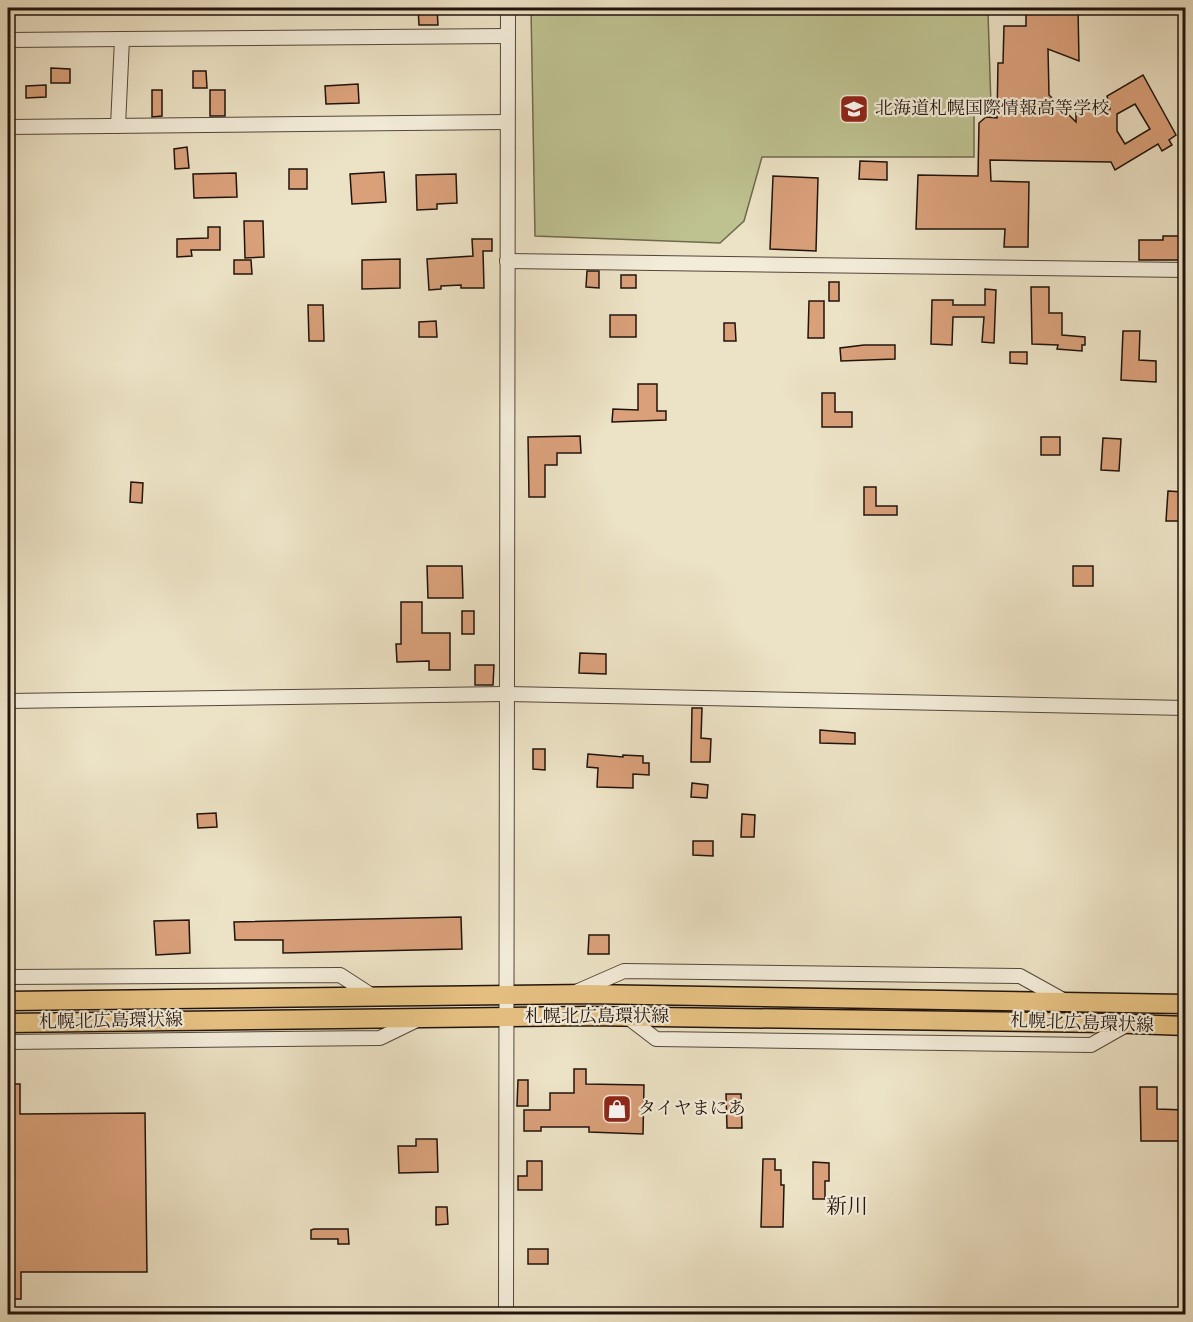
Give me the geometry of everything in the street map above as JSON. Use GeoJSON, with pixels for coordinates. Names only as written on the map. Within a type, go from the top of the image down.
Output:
{"type":"FeatureCollection","features":[{"type":"Feature","properties":{"kind":"main road","name":"札幌北広島環状線"},"geometry":{"type":"LineString","coordinates":[[8,1001],[572,994],[1185,1004]]}},
{"type":"Feature","properties":{"kind":"main road","name":"札幌北広島環状線"},"geometry":{"type":"LineString","coordinates":[[8,1023],[626,1016],[1185,1026]]}},
{"type":"Feature","properties":{"kind":"street"},"geometry":{"type":"LineString","coordinates":[[506,1314],[508,8]]}},
{"type":"Feature","properties":{"kind":"street"},"geometry":{"type":"LineString","coordinates":[[8,40],[507,36]]}},
{"type":"Feature","properties":{"kind":"street"},"geometry":{"type":"LineString","coordinates":[[118,126],[122,39]]}},
{"type":"Feature","properties":{"kind":"street"},"geometry":{"type":"LineString","coordinates":[[8,127],[507,122]]}},
{"type":"Feature","properties":{"kind":"street"},"geometry":{"type":"LineString","coordinates":[[507,261],[1185,270]]}},
{"type":"Feature","properties":{"kind":"street"},"geometry":{"type":"LineString","coordinates":[[8,701],[506,694],[1185,708]]}},
{"type":"Feature","properties":{"kind":"street"},"geometry":{"type":"LineString","coordinates":[[572,994],[624,971],[1020,976],[1067,1002]]}},
{"type":"Feature","properties":{"kind":"street"},"geometry":{"type":"LineString","coordinates":[[8,977],[340,975],[374,997]]}},
{"type":"Feature","properties":{"kind":"street"},"geometry":{"type":"LineString","coordinates":[[8,1042],[380,1038],[420,1018]]}},
{"type":"Feature","properties":{"kind":"green space"},"geometry":{"type":"Polygon","coordinates":[[[531,8],[988,12],[991,106],[974,108],[974,157],[762,157],[744,221],[720,243],[535,236],[531,8]]]}},
{"type":"Feature","properties":{"kind":"building"},"geometry":{"type":"Polygon","coordinates":[[[418,8],[437,8],[438,25],[419,25],[418,8]]]}},
{"type":"Feature","properties":{"kind":"building"},"geometry":{"type":"Polygon","coordinates":[[[1026,8],[1078,8],[1079,61],[1048,49],[1049,95],[1076,122],[1076,107],[1110,109],[1107,96],[1143,75],[1176,135],[1169,140],[1172,145],[1162,151],[1158,144],[1115,170],[1111,162],[990,160],[991,181],[1029,182],[1028,247],[1004,247],[1005,229],[916,229],[918,175],[978,176],[979,123],[986,117],[997,118],[998,63],[1003,63],[1004,26],[1026,26],[1026,8]],[[1135,104],[1117,114],[1117,131],[1125,144],[1150,129],[1135,104]]]}},
{"type":"Feature","properties":{"kind":"building"},"geometry":{"type":"Polygon","coordinates":[[[51,68],[70,69],[70,83],[51,83],[51,68]]]}},
{"type":"Feature","properties":{"kind":"building"},"geometry":{"type":"Polygon","coordinates":[[[193,71],[206,71],[207,88],[193,88],[193,71]]]}},
{"type":"Feature","properties":{"kind":"building"},"geometry":{"type":"Polygon","coordinates":[[[358,84],[359,103],[326,104],[325,86],[358,84]]]}},
{"type":"Feature","properties":{"kind":"building"},"geometry":{"type":"Polygon","coordinates":[[[46,85],[46,97],[26,98],[26,86],[46,85]]]}},
{"type":"Feature","properties":{"kind":"building"},"geometry":{"type":"Polygon","coordinates":[[[152,90],[162,90],[162,116],[152,117],[152,90]]]}},
{"type":"Feature","properties":{"kind":"building"},"geometry":{"type":"Polygon","coordinates":[[[210,90],[225,90],[225,116],[210,116],[210,90]]]}},
{"type":"Feature","properties":{"kind":"building"},"geometry":{"type":"Polygon","coordinates":[[[187,147],[189,168],[175,169],[174,149],[187,147]]]}},
{"type":"Feature","properties":{"kind":"building"},"geometry":{"type":"Polygon","coordinates":[[[860,161],[887,162],[887,180],[859,179],[860,161]]]}},
{"type":"Feature","properties":{"kind":"building"},"geometry":{"type":"Polygon","coordinates":[[[289,169],[307,169],[307,189],[289,189],[289,169]]]}},
{"type":"Feature","properties":{"kind":"building"},"geometry":{"type":"Polygon","coordinates":[[[384,172],[386,202],[352,204],[350,174],[384,172]]]}},
{"type":"Feature","properties":{"kind":"building"},"geometry":{"type":"Polygon","coordinates":[[[236,173],[237,197],[194,198],[193,174],[236,173]]]}},
{"type":"Feature","properties":{"kind":"building"},"geometry":{"type":"Polygon","coordinates":[[[456,174],[457,203],[437,204],[437,209],[417,210],[416,175],[456,174]]]}},
{"type":"Feature","properties":{"kind":"building"},"geometry":{"type":"Polygon","coordinates":[[[773,176],[818,178],[816,251],[770,249],[773,176]]]}},
{"type":"Feature","properties":{"kind":"building"},"geometry":{"type":"Polygon","coordinates":[[[244,221],[263,221],[264,257],[245,258],[244,221]]]}},
{"type":"Feature","properties":{"kind":"building"},"geometry":{"type":"Polygon","coordinates":[[[208,227],[220,227],[220,250],[191,250],[192,256],[177,257],[177,239],[208,238],[208,227]]]}},
{"type":"Feature","properties":{"kind":"building"},"geometry":{"type":"Polygon","coordinates":[[[1163,236],[1185,236],[1185,260],[1139,260],[1139,240],[1163,240],[1163,236]]]}},
{"type":"Feature","properties":{"kind":"building"},"geometry":{"type":"Polygon","coordinates":[[[472,239],[492,239],[492,251],[483,251],[484,288],[461,288],[461,285],[441,286],[441,289],[429,290],[427,259],[473,256],[472,239]]]}},
{"type":"Feature","properties":{"kind":"building"},"geometry":{"type":"Polygon","coordinates":[[[400,259],[400,288],[362,289],[362,260],[400,259]]]}},
{"type":"Feature","properties":{"kind":"building"},"geometry":{"type":"Polygon","coordinates":[[[234,260],[251,260],[252,274],[234,274],[234,260]]]}},
{"type":"Feature","properties":{"kind":"building"},"geometry":{"type":"Polygon","coordinates":[[[587,271],[599,271],[599,288],[586,287],[587,271]]]}},
{"type":"Feature","properties":{"kind":"building"},"geometry":{"type":"Polygon","coordinates":[[[621,275],[636,275],[636,288],[621,288],[621,275]]]}},
{"type":"Feature","properties":{"kind":"building"},"geometry":{"type":"Polygon","coordinates":[[[829,282],[839,282],[839,301],[829,301],[829,282]]]}},
{"type":"Feature","properties":{"kind":"building"},"geometry":{"type":"Polygon","coordinates":[[[1031,287],[1049,287],[1049,313],[1062,313],[1062,335],[1085,337],[1082,351],[1057,349],[1058,345],[1032,344],[1031,287]]]}},
{"type":"Feature","properties":{"kind":"building"},"geometry":{"type":"Polygon","coordinates":[[[985,289],[996,290],[994,343],[982,342],[984,317],[953,317],[952,345],[931,344],[932,300],[953,300],[953,305],[985,305],[985,289]]]}},
{"type":"Feature","properties":{"kind":"building"},"geometry":{"type":"Polygon","coordinates":[[[809,301],[824,301],[824,338],[808,338],[809,301]]]}},
{"type":"Feature","properties":{"kind":"building"},"geometry":{"type":"Polygon","coordinates":[[[308,305],[323,305],[324,341],[309,341],[308,305]]]}},
{"type":"Feature","properties":{"kind":"building"},"geometry":{"type":"Polygon","coordinates":[[[610,315],[636,315],[636,337],[610,337],[610,315]]]}},
{"type":"Feature","properties":{"kind":"building"},"geometry":{"type":"Polygon","coordinates":[[[436,321],[437,337],[419,337],[419,322],[436,321]]]}},
{"type":"Feature","properties":{"kind":"building"},"geometry":{"type":"Polygon","coordinates":[[[724,323],[735,323],[736,341],[724,341],[724,323]]]}},
{"type":"Feature","properties":{"kind":"building"},"geometry":{"type":"Polygon","coordinates":[[[1123,331],[1140,331],[1139,360],[1156,361],[1156,382],[1121,380],[1123,331]]]}},
{"type":"Feature","properties":{"kind":"building"},"geometry":{"type":"Polygon","coordinates":[[[895,345],[895,359],[841,361],[840,348],[895,345]]]}},
{"type":"Feature","properties":{"kind":"building"},"geometry":{"type":"Polygon","coordinates":[[[1010,352],[1027,352],[1027,364],[1010,363],[1010,352]]]}},
{"type":"Feature","properties":{"kind":"building"},"geometry":{"type":"Polygon","coordinates":[[[638,384],[657,384],[657,411],[666,411],[666,420],[612,422],[613,409],[638,410],[638,384]]]}},
{"type":"Feature","properties":{"kind":"building"},"geometry":{"type":"Polygon","coordinates":[[[822,393],[835,393],[835,412],[852,412],[852,427],[822,427],[822,393]]]}},
{"type":"Feature","properties":{"kind":"building"},"geometry":{"type":"Polygon","coordinates":[[[580,436],[581,453],[557,453],[557,465],[545,465],[545,497],[529,497],[528,437],[580,436]]]}},
{"type":"Feature","properties":{"kind":"building"},"geometry":{"type":"Polygon","coordinates":[[[1041,437],[1060,437],[1060,455],[1041,455],[1041,437]]]}},
{"type":"Feature","properties":{"kind":"building"},"geometry":{"type":"Polygon","coordinates":[[[1103,438],[1121,439],[1119,471],[1101,470],[1103,438]]]}},
{"type":"Feature","properties":{"kind":"building"},"geometry":{"type":"Polygon","coordinates":[[[131,482],[143,483],[142,503],[130,502],[131,482]]]}},
{"type":"Feature","properties":{"kind":"building"},"geometry":{"type":"Polygon","coordinates":[[[864,487],[876,487],[876,506],[897,506],[897,515],[864,515],[864,487]]]}},
{"type":"Feature","properties":{"kind":"building"},"geometry":{"type":"Polygon","coordinates":[[[1168,491],[1183,492],[1182,521],[1166,521],[1168,491]]]}},
{"type":"Feature","properties":{"kind":"building"},"geometry":{"type":"Polygon","coordinates":[[[427,566],[462,566],[463,598],[428,598],[427,566]]]}},
{"type":"Feature","properties":{"kind":"building"},"geometry":{"type":"Polygon","coordinates":[[[1073,566],[1093,566],[1093,586],[1073,586],[1073,566]]]}},
{"type":"Feature","properties":{"kind":"building"},"geometry":{"type":"Polygon","coordinates":[[[401,602],[422,602],[422,633],[450,633],[450,670],[429,670],[429,661],[397,662],[396,644],[401,644],[401,602]]]}},
{"type":"Feature","properties":{"kind":"building"},"geometry":{"type":"Polygon","coordinates":[[[462,611],[474,611],[474,634],[462,634],[462,611]]]}},
{"type":"Feature","properties":{"kind":"building"},"geometry":{"type":"Polygon","coordinates":[[[580,653],[606,654],[606,674],[579,673],[580,653]]]}},
{"type":"Feature","properties":{"kind":"building"},"geometry":{"type":"Polygon","coordinates":[[[475,665],[494,665],[493,685],[475,685],[475,665]]]}},
{"type":"Feature","properties":{"kind":"building"},"geometry":{"type":"Polygon","coordinates":[[[692,708],[702,708],[701,738],[711,739],[710,762],[691,762],[692,708]]]}},
{"type":"Feature","properties":{"kind":"building"},"geometry":{"type":"Polygon","coordinates":[[[820,730],[855,733],[855,744],[820,743],[820,730]]]}},
{"type":"Feature","properties":{"kind":"building"},"geometry":{"type":"Polygon","coordinates":[[[533,749],[545,749],[545,770],[533,769],[533,749]]]}},
{"type":"Feature","properties":{"kind":"building"},"geometry":{"type":"Polygon","coordinates":[[[588,754],[643,756],[643,763],[649,763],[649,775],[633,774],[633,788],[597,787],[598,768],[587,767],[588,754]]]}},
{"type":"Feature","properties":{"kind":"building"},"geometry":{"type":"Polygon","coordinates":[[[692,783],[708,785],[707,798],[691,797],[692,783]]]}},
{"type":"Feature","properties":{"kind":"building"},"geometry":{"type":"Polygon","coordinates":[[[216,813],[217,827],[198,828],[197,814],[216,813]]]}},
{"type":"Feature","properties":{"kind":"building"},"geometry":{"type":"Polygon","coordinates":[[[742,814],[755,815],[754,837],[741,837],[742,814]]]}},
{"type":"Feature","properties":{"kind":"building"},"geometry":{"type":"Polygon","coordinates":[[[693,841],[713,841],[713,856],[693,855],[693,841]]]}},
{"type":"Feature","properties":{"kind":"building"},"geometry":{"type":"Polygon","coordinates":[[[461,917],[462,949],[283,953],[283,940],[235,940],[234,922],[461,917]]]}},
{"type":"Feature","properties":{"kind":"building"},"geometry":{"type":"Polygon","coordinates":[[[189,920],[190,953],[156,955],[154,921],[189,920]]]}},
{"type":"Feature","properties":{"kind":"building"},"geometry":{"type":"Polygon","coordinates":[[[589,935],[609,935],[609,954],[588,954],[589,935]]]}},
{"type":"Feature","properties":{"kind":"building"},"geometry":{"type":"Polygon","coordinates":[[[574,1069],[586,1069],[586,1084],[644,1085],[643,1134],[589,1132],[589,1127],[541,1127],[541,1131],[524,1131],[524,1110],[550,1110],[550,1093],[574,1093],[574,1069]]]}},
{"type":"Feature","properties":{"kind":"building"},"geometry":{"type":"Polygon","coordinates":[[[518,1080],[528,1080],[528,1106],[517,1106],[518,1080]]]}},
{"type":"Feature","properties":{"kind":"building"},"geometry":{"type":"Polygon","coordinates":[[[8,1084],[20,1084],[20,1114],[145,1113],[147,1272],[21,1272],[21,1299],[8,1299],[8,1084]]]}},
{"type":"Feature","properties":{"kind":"building"},"geometry":{"type":"Polygon","coordinates":[[[1140,1087],[1157,1087],[1157,1109],[1185,1110],[1185,1141],[1141,1141],[1140,1087]]]}},
{"type":"Feature","properties":{"kind":"building"},"geometry":{"type":"Polygon","coordinates":[[[726,1094],[741,1094],[742,1128],[727,1128],[726,1094]]]}},
{"type":"Feature","properties":{"kind":"building"},"geometry":{"type":"Polygon","coordinates":[[[416,1139],[437,1139],[438,1172],[399,1173],[398,1146],[416,1146],[416,1139]]]}},
{"type":"Feature","properties":{"kind":"building"},"geometry":{"type":"Polygon","coordinates":[[[763,1159],[775,1159],[775,1170],[781,1170],[781,1185],[784,1185],[783,1227],[761,1227],[763,1159]]]}},
{"type":"Feature","properties":{"kind":"building"},"geometry":{"type":"Polygon","coordinates":[[[527,1161],[542,1161],[542,1190],[518,1190],[518,1176],[527,1176],[527,1161]]]}},
{"type":"Feature","properties":{"kind":"building"},"geometry":{"type":"Polygon","coordinates":[[[813,1162],[829,1163],[829,1181],[825,1181],[825,1199],[813,1199],[813,1162]]]}},
{"type":"Feature","properties":{"kind":"building"},"geometry":{"type":"Polygon","coordinates":[[[436,1207],[447,1207],[448,1224],[436,1225],[436,1207]]]}},
{"type":"Feature","properties":{"kind":"building"},"geometry":{"type":"Polygon","coordinates":[[[348,1229],[349,1244],[338,1244],[338,1239],[311,1239],[311,1230],[348,1229]]]}},
{"type":"Feature","properties":{"kind":"building"},"geometry":{"type":"Polygon","coordinates":[[[528,1249],[548,1249],[548,1264],[528,1264],[528,1249]]]}},
{"type":"Feature","properties":{"kind":"place","name":"北海道札幌国際情報高等学校"},"geometry":{"type":"Point","coordinates":[854,109]}},
{"type":"Feature","properties":{"kind":"place","name":"タイヤまにあ"},"geometry":{"type":"Point","coordinates":[617,1109]}},
{"type":"Feature","properties":{"kind":"district","name":"新川"},"geometry":{"type":"Point","coordinates":[847,1207]}}]}
